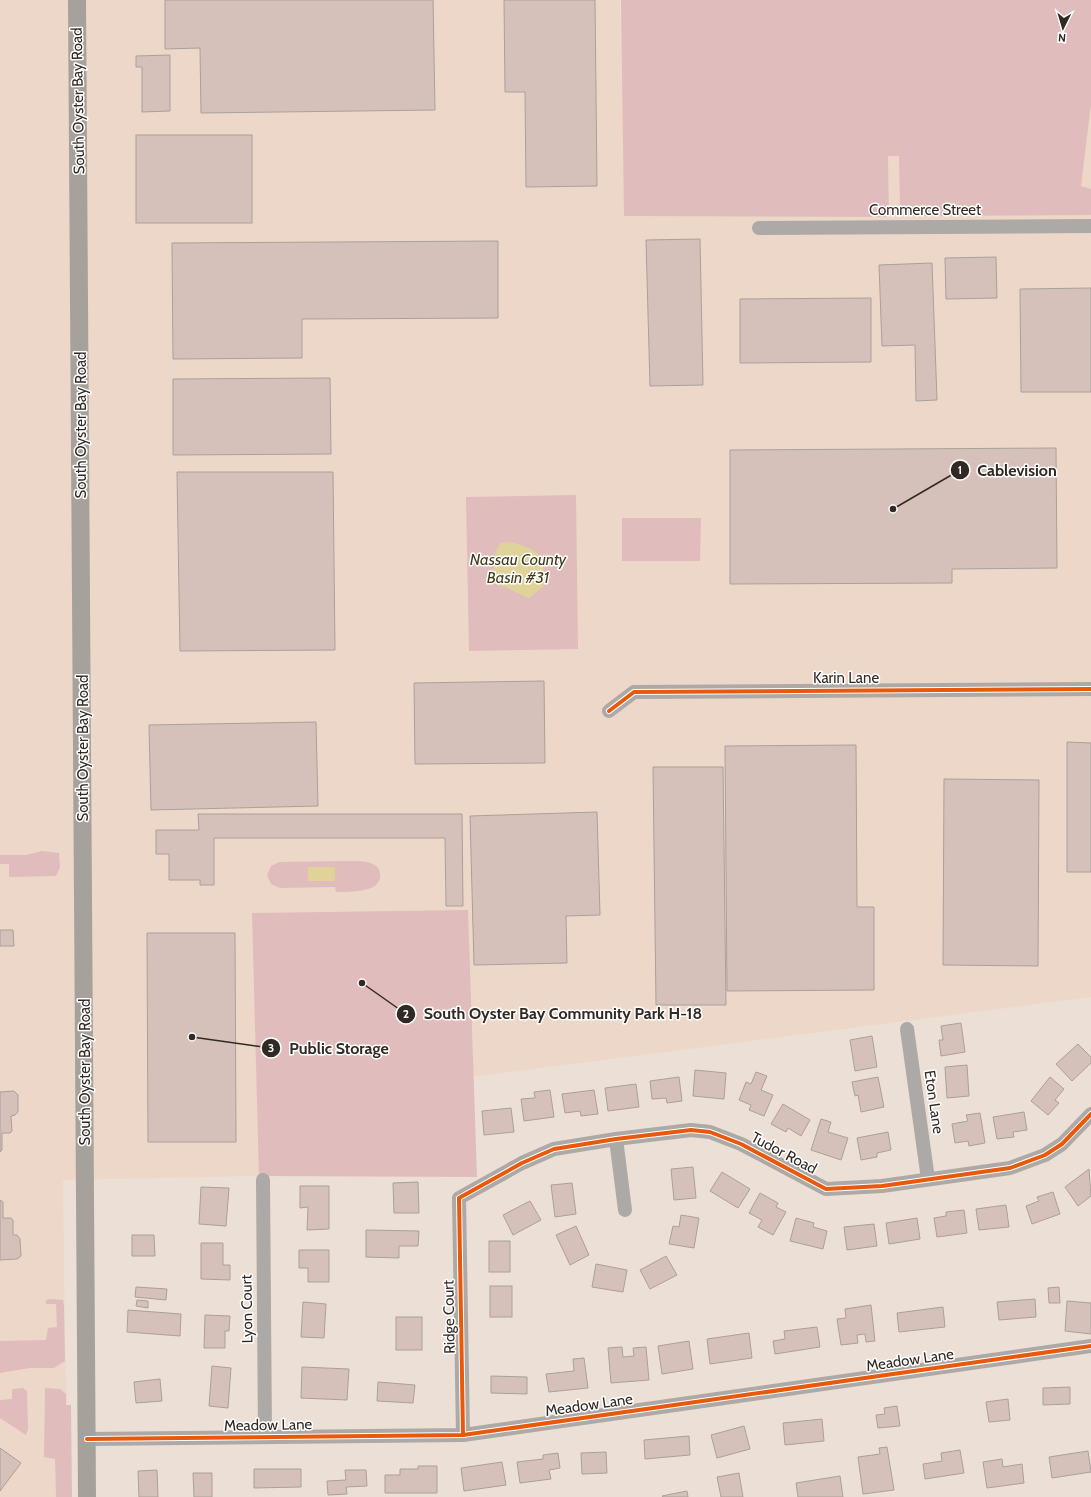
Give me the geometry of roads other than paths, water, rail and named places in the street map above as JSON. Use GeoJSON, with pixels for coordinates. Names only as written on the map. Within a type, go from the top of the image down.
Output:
{"type":"FeatureCollection","features":[{"type":"Feature","properties":{"kind":"main road","name":"South Oyster Bay Road"},"geometry":{"type":"LineString","coordinates":[[77,0],[88,1497]]}},
{"type":"Feature","properties":{"kind":"street","name":"Commerce Street"},"geometry":{"type":"LineString","coordinates":[[759,228],[1091,226]]}},
{"type":"Feature","properties":{"kind":"street","name":"Karin Lane"},"geometry":{"type":"LineString","coordinates":[[609,711],[634,692],[1091,689]]}},
{"type":"Feature","properties":{"kind":"street","name":"Eton Lane"},"geometry":{"type":"LineString","coordinates":[[907,1029],[928,1179]]}},
{"type":"Feature","properties":{"kind":"street","name":"Tudor Road"},"geometry":{"type":"LineString","coordinates":[[459,1198],[522,1163],[554,1149],[616,1139],[691,1130],[710,1132],[741,1144],[826,1188],[882,1186],[1010,1168],[1045,1155],[1062,1144],[1091,1114]]}},
{"type":"Feature","properties":{"kind":"street"},"geometry":{"type":"LineString","coordinates":[[616,1139],[625,1210]]}},
{"type":"Feature","properties":{"kind":"street","name":"Lyon Court"},"geometry":{"type":"LineString","coordinates":[[263,1180],[266,1437]]}},
{"type":"Feature","properties":{"kind":"street","name":"Ridge Court"},"geometry":{"type":"LineString","coordinates":[[459,1198],[463,1435]]}},
{"type":"Feature","properties":{"kind":"street","name":"Meadow Lane"},"geometry":{"type":"LineString","coordinates":[[87,1439],[463,1435],[1091,1346]]}},
{"type":"Feature","properties":{"kind":"water","name":"Nassau County Basin #31"},"geometry":{"type":"Polygon","coordinates":[[[511,542],[535,551],[542,560],[545,585],[529,598],[494,582],[493,558],[500,543],[511,542]]]}},
{"type":"Feature","properties":{"kind":"water"},"geometry":{"type":"Polygon","coordinates":[[[308,867],[335,867],[335,881],[308,881],[308,867]]]}},
{"type":"Feature","properties":{"kind":"place","name":"Cablevision"},"geometry":{"type":"Point","coordinates":[893,509]}},
{"type":"Feature","properties":{"kind":"place","name":"South Oyster Bay Community Park H-18"},"geometry":{"type":"Point","coordinates":[362,983]}},
{"type":"Feature","properties":{"kind":"place","name":"Public Storage"},"geometry":{"type":"Point","coordinates":[192,1037]}}]}
